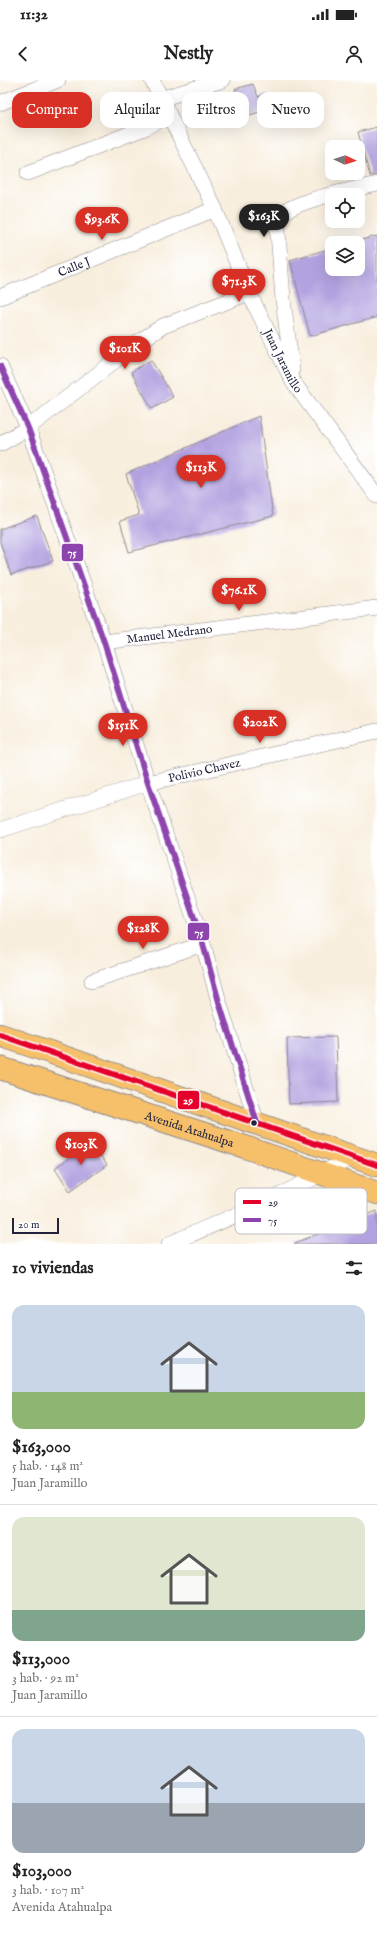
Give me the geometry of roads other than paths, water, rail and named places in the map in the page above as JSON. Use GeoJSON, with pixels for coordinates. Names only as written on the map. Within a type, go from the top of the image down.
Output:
{"type":"FeatureCollection","features":[{"type":"Feature","properties":{"kind":"highway"},"geometry":{"type":"LineString","coordinates":[[0,1035],[377,1165]]}},
{"type":"Feature","properties":{"kind":"highway","name":"Avenida Atahualpa"},"geometry":{"type":"LineString","coordinates":[[0,1068],[245,1147],[362,1188]]}},
{"type":"Feature","properties":{"kind":"highway","name":"Avenida Atahualpa"},"geometry":{"type":"LineString","coordinates":[[367,1190],[377,1193]]}},
{"type":"Feature","properties":{"kind":"street"},"geometry":{"type":"LineString","coordinates":[[0,103],[58,80]]}},
{"type":"Feature","properties":{"kind":"street","name":"Juan Jaramillo"},"geometry":{"type":"LineString","coordinates":[[152,80],[157,92]]}},
{"type":"Feature","properties":{"kind":"street"},"geometry":{"type":"LineString","coordinates":[[174,95],[223,80]]}},
{"type":"Feature","properties":{"kind":"street"},"geometry":{"type":"LineString","coordinates":[[28,173],[144,128]]}},
{"type":"Feature","properties":{"kind":"street","name":"Juan Jaramillo"},"geometry":{"type":"LineString","coordinates":[[174,128],[215,209],[249,293],[293,382],[377,496]]}},
{"type":"Feature","properties":{"kind":"street"},"geometry":{"type":"LineString","coordinates":[[293,382],[283,299],[277,219],[281,213],[312,199],[377,184]]}},
{"type":"Feature","properties":{"kind":"street","name":"Calle J"},"geometry":{"type":"LineString","coordinates":[[0,297],[215,209]]}},
{"type":"Feature","properties":{"kind":"street"},"geometry":{"type":"LineString","coordinates":[[0,444],[28,428],[143,339],[163,326],[249,293]]}},
{"type":"Feature","properties":{"kind":"street"},"geometry":{"type":"LineString","coordinates":[[0,366],[28,428],[104,642],[148,782],[203,944],[219,1002],[258,1123]]}},
{"type":"Feature","properties":{"kind":"street","name":"Manuel Medrano"},"geometry":{"type":"LineString","coordinates":[[104,642],[377,608]]}},
{"type":"Feature","properties":{"kind":"street","name":"Polivio Chavez"},"geometry":{"type":"LineString","coordinates":[[0,830],[148,782],[377,731]]}},
{"type":"Feature","properties":{"kind":"street"},"geometry":{"type":"LineString","coordinates":[[92,981],[203,944]]}},
{"type":"Feature","properties":{"kind":"street"},"geometry":{"type":"LineString","coordinates":[[294,1188],[353,1157]]}},
{"type":"Feature","properties":{"kind":"street"},"geometry":{"type":"LineString","coordinates":[[169,1244],[235,1215]]}}]}
